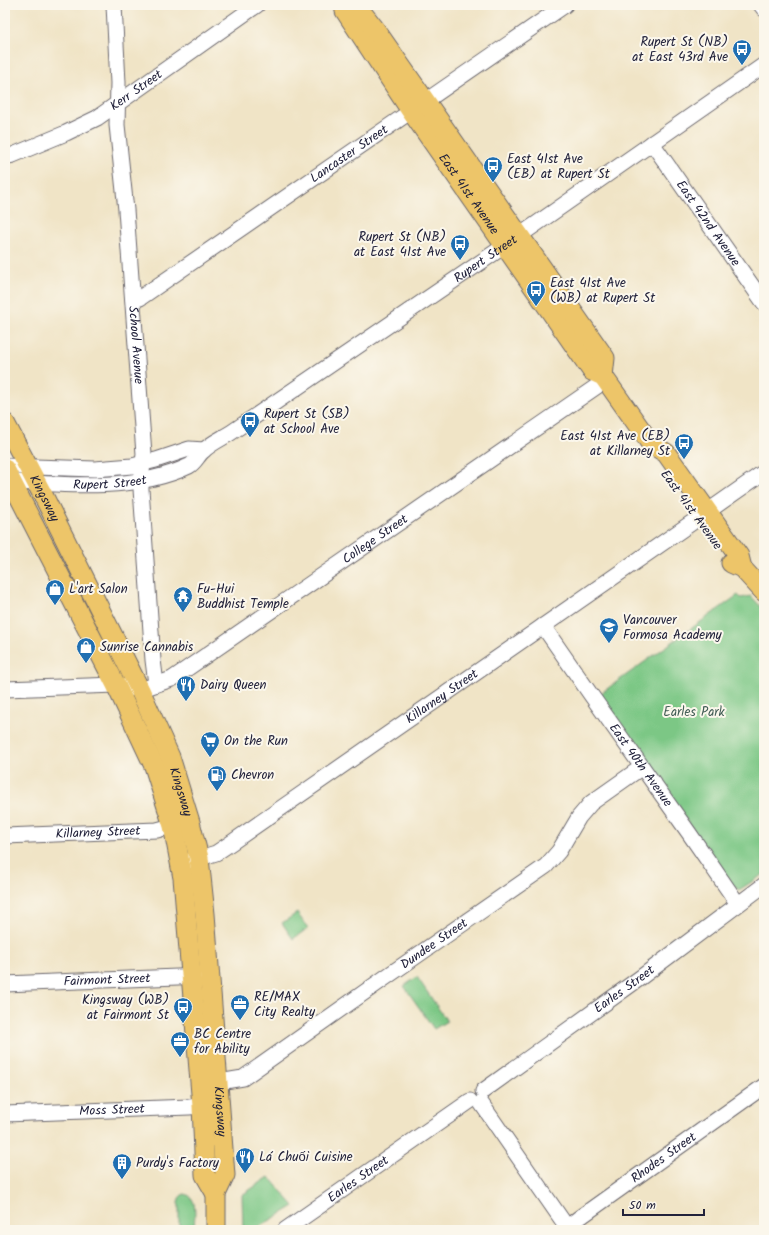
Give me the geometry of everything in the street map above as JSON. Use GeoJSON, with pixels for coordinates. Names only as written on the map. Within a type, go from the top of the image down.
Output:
{"type":"FeatureCollection","features":[{"type":"Feature","properties":{"kind":"main road","name":"East 41st Avenue"},"geometry":{"type":"LineString","coordinates":[[344,5],[345,11],[418,106],[512,241],[605,358],[604,378],[651,444],[655,459],[702,515],[731,563],[742,568],[764,592]]}},
{"type":"Feature","properties":{"kind":"main road","name":"East 41st Avenue"},"geometry":{"type":"LineString","coordinates":[[356,5],[375,30],[418,106]]}},
{"type":"Feature","properties":{"kind":"main road","name":"Kingsway"},"geometry":{"type":"LineString","coordinates":[[5,423],[148,687],[170,757],[182,824],[181,863],[201,976],[211,1105],[205,1175],[216,1194],[216,1230]]}},
{"type":"Feature","properties":{"kind":"main road","name":"Kingsway"},"geometry":{"type":"LineString","coordinates":[[7,475],[116,686],[199,858],[205,914],[201,976]]}},
{"type":"Feature","properties":{"kind":"street","name":"School Avenue"},"geometry":{"type":"LineString","coordinates":[[114,5],[118,83],[117,124],[126,210],[144,454],[141,481],[153,660],[148,687]]}},
{"type":"Feature","properties":{"kind":"street","name":"Kerr Street"},"geometry":{"type":"LineString","coordinates":[[5,157],[66,133],[97,118],[257,5]]}},
{"type":"Feature","properties":{"kind":"street","name":"Lancaster Street"},"geometry":{"type":"LineString","coordinates":[[133,300],[140,298],[565,5]]}},
{"type":"Feature","properties":{"kind":"street"},"geometry":{"type":"LineString","coordinates":[[761,5],[764,9]]}},
{"type":"Feature","properties":{"kind":"street","name":"Rupert Street"},"geometry":{"type":"LineString","coordinates":[[32,475],[50,485],[94,485],[141,481],[170,474],[191,465],[204,450],[512,241],[764,65]]}},
{"type":"Feature","properties":{"kind":"street","name":"East 42nd Avenue"},"geometry":{"type":"LineString","coordinates":[[652,143],[764,303]]}},
{"type":"Feature","properties":{"kind":"street","name":"College Street"},"geometry":{"type":"LineString","coordinates":[[148,687],[172,679],[604,378]]}},
{"type":"Feature","properties":{"kind":"street","name":"Rupert Street"},"geometry":{"type":"LineString","coordinates":[[7,475],[32,475],[132,466],[143,464],[189,449],[204,450]]}},
{"type":"Feature","properties":{"kind":"street","name":"Killarney Street"},"geometry":{"type":"LineString","coordinates":[[181,863],[216,853],[764,472]]}},
{"type":"Feature","properties":{"kind":"street","name":"East 40th Avenue"},"geometry":{"type":"LineString","coordinates":[[543,626],[738,904]]}},
{"type":"Feature","properties":{"kind":"street"},"geometry":{"type":"LineString","coordinates":[[5,689],[116,686],[148,687]]}},
{"type":"Feature","properties":{"kind":"street","name":"Dundee Street"},"geometry":{"type":"LineString","coordinates":[[209,1083],[243,1078],[546,866],[556,856],[578,817],[591,803],[642,767]]}},
{"type":"Feature","properties":{"kind":"street","name":"Killarney Street"},"geometry":{"type":"LineString","coordinates":[[5,836],[157,830],[182,824]]}},
{"type":"Feature","properties":{"kind":"street","name":"Earles Street"},"geometry":{"type":"LineString","coordinates":[[284,1230],[478,1098],[764,885]]}},
{"type":"Feature","properties":{"kind":"street","name":"Fairmont Street"},"geometry":{"type":"LineString","coordinates":[[5,984],[201,976]]}},
{"type":"Feature","properties":{"kind":"street","name":"Rhodes Street"},"geometry":{"type":"LineString","coordinates":[[567,1229],[579,1218],[764,1086]]}},
{"type":"Feature","properties":{"kind":"street"},"geometry":{"type":"LineString","coordinates":[[478,1098],[567,1229]]}},
{"type":"Feature","properties":{"kind":"street","name":"Moss Street"},"geometry":{"type":"LineString","coordinates":[[5,1114],[211,1105]]}},
{"type":"Feature","properties":{"kind":"green space","name":"Earles Park"},"geometry":{"type":"Polygon","coordinates":[[[738,595],[741,598],[751,596],[764,610],[764,874],[739,890],[734,887],[597,696],[738,595]]]}},
{"type":"Feature","properties":{"kind":"green space"},"geometry":{"type":"Polygon","coordinates":[[[297,913],[308,928],[293,939],[282,923],[297,913]]]}},
{"type":"Feature","properties":{"kind":"green space"},"geometry":{"type":"Polygon","coordinates":[[[417,977],[447,1021],[434,1029],[404,986],[417,977]]]}},
{"type":"Feature","properties":{"kind":"green space"},"geometry":{"type":"Polygon","coordinates":[[[269,1177],[294,1206],[254,1230],[243,1230],[242,1195],[269,1177]]]}},
{"type":"Feature","properties":{"kind":"green space"},"geometry":{"type":"Polygon","coordinates":[[[185,1194],[192,1199],[194,1204],[194,1230],[179,1230],[178,1202],[181,1196],[185,1194]]]}},
{"type":"Feature","properties":{"kind":"place","name":"Rupert St (NB) at East 43rd Ave"},"geometry":{"type":"Point","coordinates":[742,66]}},
{"type":"Feature","properties":{"kind":"place","name":"East 41st Ave (EB) at Rupert St"},"geometry":{"type":"Point","coordinates":[493,183]}},
{"type":"Feature","properties":{"kind":"place","name":"Rupert St (NB) at East 41st Ave"},"geometry":{"type":"Point","coordinates":[460,261]}},
{"type":"Feature","properties":{"kind":"place","name":"East 41st Ave (WB) at Rupert St"},"geometry":{"type":"Point","coordinates":[536,307]}},
{"type":"Feature","properties":{"kind":"place","name":"Rupert St (SB) at School Ave"},"geometry":{"type":"Point","coordinates":[250,438]}},
{"type":"Feature","properties":{"kind":"place","name":"East 41st Ave (EB) at Killarney St"},"geometry":{"type":"Point","coordinates":[684,460]}},
{"type":"Feature","properties":{"kind":"place","name":"L'art Salon"},"geometry":{"type":"Point","coordinates":[55,606]}},
{"type":"Feature","properties":{"kind":"place","name":"Fu-Hui Buddhist Temple"},"geometry":{"type":"Point","coordinates":[183,613]}},
{"type":"Feature","properties":{"kind":"place","name":"Vancouver Formosa Academy"},"geometry":{"type":"Point","coordinates":[609,644]}},
{"type":"Feature","properties":{"kind":"place","name":"Sunrise Cannabis"},"geometry":{"type":"Point","coordinates":[86,664]}},
{"type":"Feature","properties":{"kind":"place","name":"Dairy Queen"},"geometry":{"type":"Point","coordinates":[186,702]}},
{"type":"Feature","properties":{"kind":"place","name":"On the Run"},"geometry":{"type":"Point","coordinates":[210,758]}},
{"type":"Feature","properties":{"kind":"place","name":"Chevron"},"geometry":{"type":"Point","coordinates":[217,792]}},
{"type":"Feature","properties":{"kind":"place","name":"RE/MAX City Realty"},"geometry":{"type":"Point","coordinates":[240,1021]}},
{"type":"Feature","properties":{"kind":"place","name":"Kingsway (WB) at Fairmont St"},"geometry":{"type":"Point","coordinates":[183,1024]}},
{"type":"Feature","properties":{"kind":"place","name":"BC Centre for Ability"},"geometry":{"type":"Point","coordinates":[180,1058]}},
{"type":"Feature","properties":{"kind":"place","name":"Lá Chuối Cuisine"},"geometry":{"type":"Point","coordinates":[245,1174]}},
{"type":"Feature","properties":{"kind":"place","name":"Purdy's Factory"},"geometry":{"type":"Point","coordinates":[122,1180]}}]}
